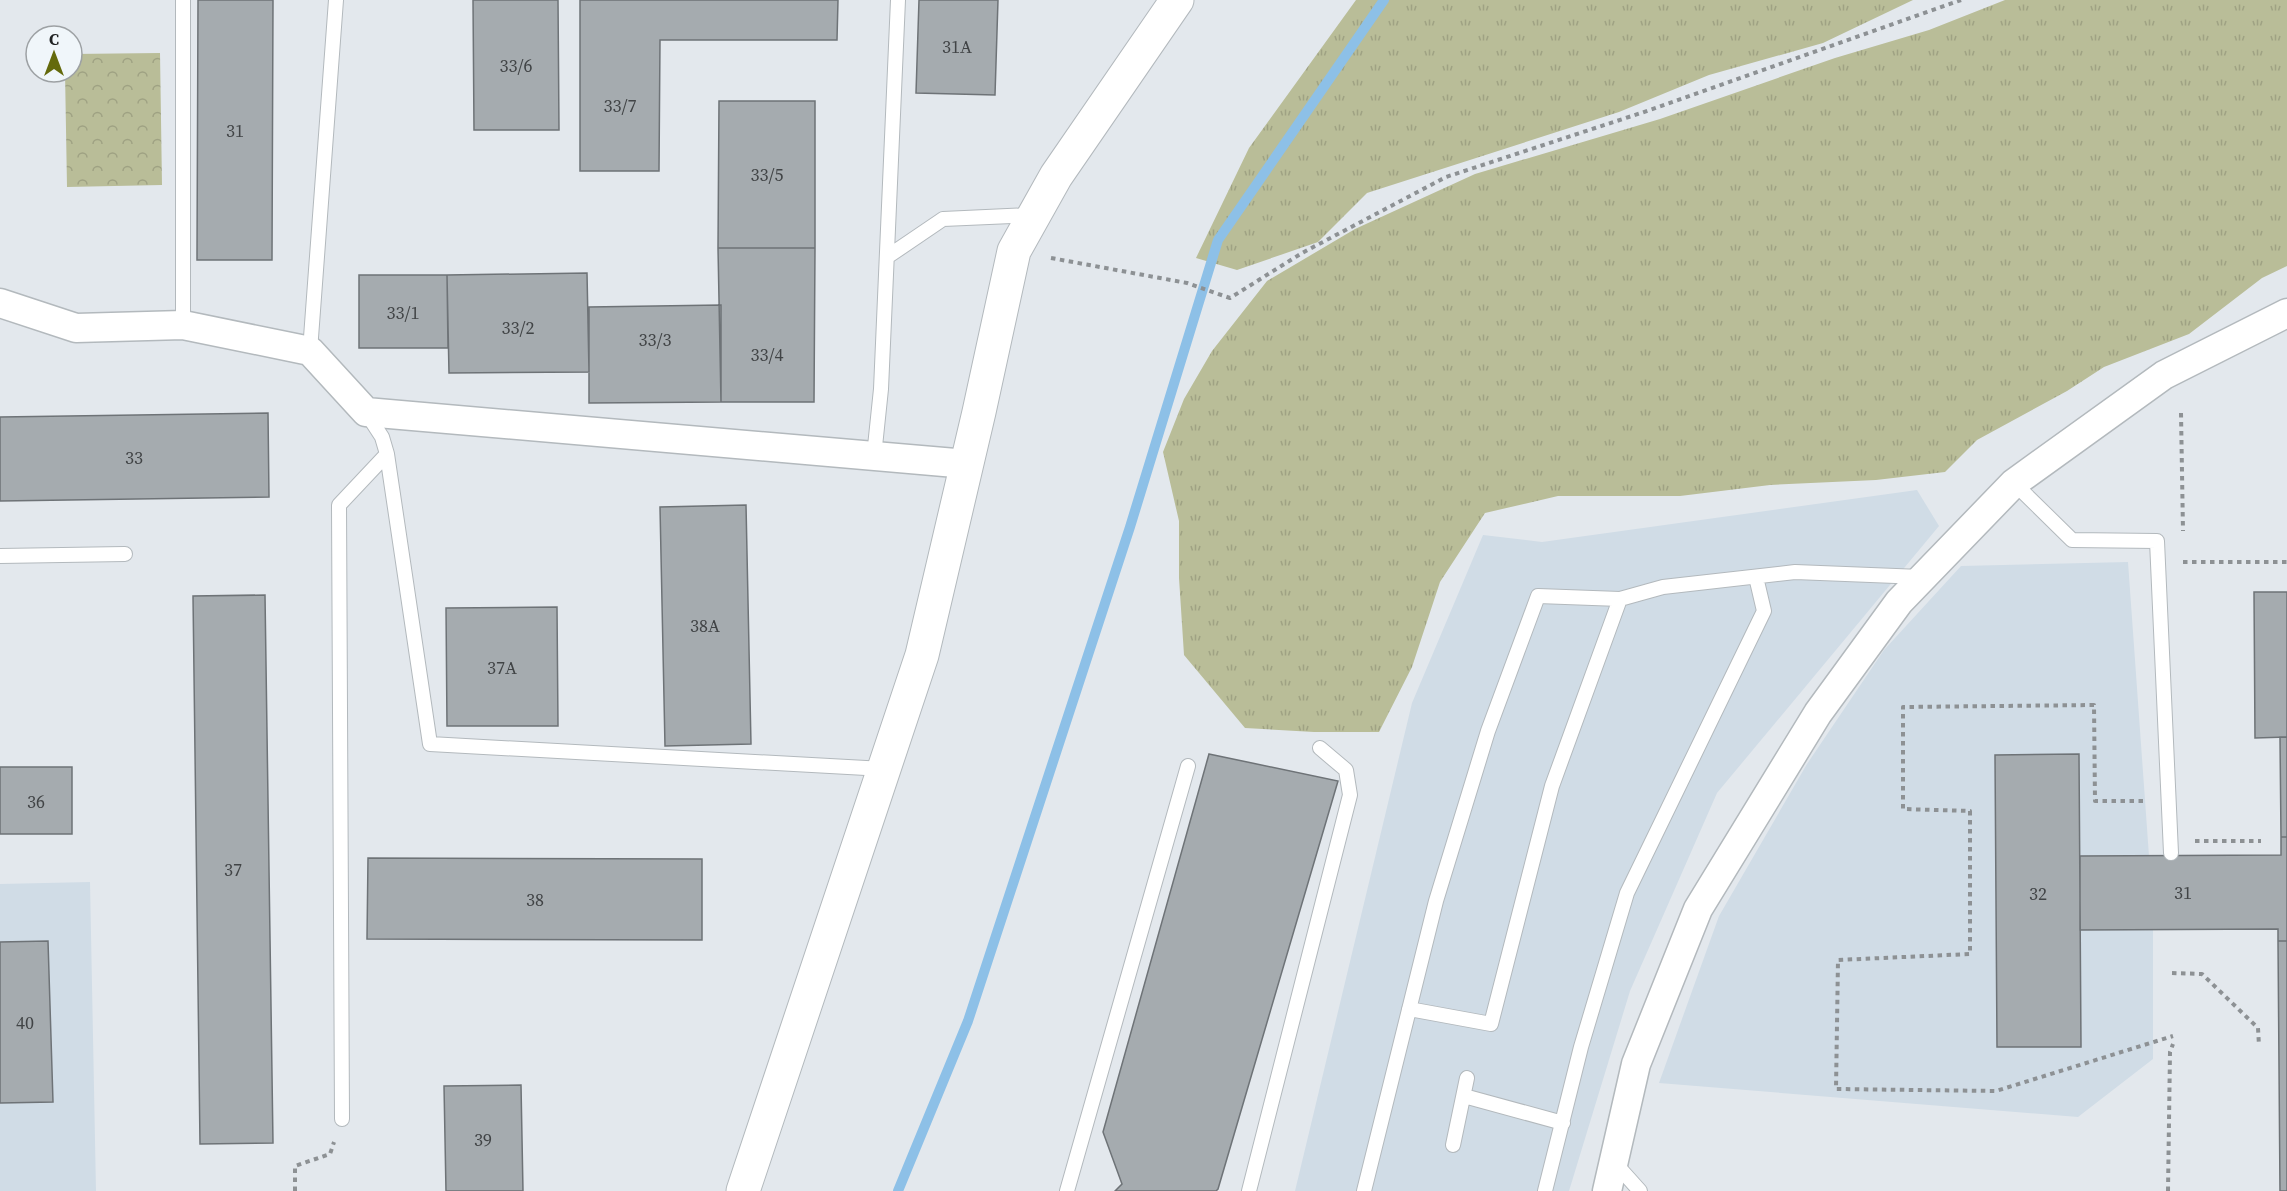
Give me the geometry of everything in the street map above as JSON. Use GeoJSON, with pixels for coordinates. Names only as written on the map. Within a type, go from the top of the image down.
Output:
{"type":"FeatureCollection","features":[{"type":"Feature","properties":{"kind":"street"},"geometry":{"type":"LineString","coordinates":[[743,1191],[922,655],[1014,251],[1056,176],[1177,0]]}},
{"type":"Feature","properties":{"kind":"street"},"geometry":{"type":"LineString","coordinates":[[0,303],[76,328],[183,325],[310,351],[366,412],[967,464]]}},
{"type":"Feature","properties":{"kind":"street"},"geometry":{"type":"LineString","coordinates":[[1607,1191],[1636,1064],[1698,909],[1818,713],[1899,602],[2014,483],[2164,375],[2287,312]]}},
{"type":"Feature","properties":{"kind":"lane"},"geometry":{"type":"LineString","coordinates":[[183,0],[183,325]]}},
{"type":"Feature","properties":{"kind":"lane"},"geometry":{"type":"LineString","coordinates":[[310,351],[336,0]]}},
{"type":"Feature","properties":{"kind":"lane"},"geometry":{"type":"LineString","coordinates":[[874,456],[881,390],[898,0]]}},
{"type":"Feature","properties":{"kind":"lane"},"geometry":{"type":"LineString","coordinates":[[887,257],[943,219],[1034,215]]}},
{"type":"Feature","properties":{"kind":"lane"},"geometry":{"type":"LineString","coordinates":[[366,412],[382,437],[387,454],[430,744],[884,769]]}},
{"type":"Feature","properties":{"kind":"lane"},"geometry":{"type":"LineString","coordinates":[[342,1119],[339,505],[387,454]]}},
{"type":"Feature","properties":{"kind":"lane"},"geometry":{"type":"LineString","coordinates":[[2014,483],[2072,540],[2157,541],[2171,847]]}},
{"type":"Feature","properties":{"kind":"lane"},"geometry":{"type":"LineString","coordinates":[[0,556],[125,554]]}},
{"type":"Feature","properties":{"kind":"lane"},"geometry":{"type":"LineString","coordinates":[[1364,1191],[1436,901],[1488,731],[1538,596],[1620,599],[1663,587],[1795,573],[1923,577]]}},
{"type":"Feature","properties":{"kind":"lane"},"geometry":{"type":"LineString","coordinates":[[1545,1191],[1581,1047],[1627,893],[1764,611],[1756,577]]}},
{"type":"Feature","properties":{"kind":"lane"},"geometry":{"type":"LineString","coordinates":[[1409,1009],[1491,1024],[1552,786],[1620,599]]}},
{"type":"Feature","properties":{"kind":"lane"},"geometry":{"type":"LineString","coordinates":[[1250,1191],[1350,795],[1346,770],[1320,748]]}},
{"type":"Feature","properties":{"kind":"lane"},"geometry":{"type":"LineString","coordinates":[[1067,1191],[1188,766]]}},
{"type":"Feature","properties":{"kind":"lane"},"geometry":{"type":"LineString","coordinates":[[1453,1145],[1467,1078]]}},
{"type":"Feature","properties":{"kind":"lane"},"geometry":{"type":"LineString","coordinates":[[1464,1096],[1563,1123]]}},
{"type":"Feature","properties":{"kind":"lane"},"geometry":{"type":"LineString","coordinates":[[1614,1162],[1640,1191]]}},
{"type":"Feature","properties":{"kind":"path"},"geometry":{"type":"LineString","coordinates":[[1042,256],[1187,283],[1230,298],[1302,254],[1446,177],[1641,113],[1961,0]]}},
{"type":"Feature","properties":{"kind":"path"},"geometry":{"type":"LineString","coordinates":[[2181,413],[2183,540]]}},
{"type":"Feature","properties":{"kind":"path"},"geometry":{"type":"LineString","coordinates":[[2183,551],[2183,563],[2287,562]]}},
{"type":"Feature","properties":{"kind":"path"},"geometry":{"type":"LineString","coordinates":[[2168,801],[2095,801],[2094,705],[1903,707],[1903,809],[1970,811],[1970,954],[1838,960],[1836,1089],[1996,1091],[2173,1036]]}},
{"type":"Feature","properties":{"kind":"path"},"geometry":{"type":"LineString","coordinates":[[2171,847],[2261,841]]}},
{"type":"Feature","properties":{"kind":"path"},"geometry":{"type":"LineString","coordinates":[[2172,973],[2202,974],[2258,1028],[2259,1046]]}},
{"type":"Feature","properties":{"kind":"path"},"geometry":{"type":"LineString","coordinates":[[2168,1191],[2170,1052],[2173,1044]]}},
{"type":"Feature","properties":{"kind":"path"},"geometry":{"type":"LineString","coordinates":[[295,1191],[295,1166],[330,1154],[342,1119]]}},
{"type":"Feature","properties":{"kind":"shaded area"},"geometry":{"type":"Polygon","coordinates":[[[1917,490],[1939,526],[1717,793],[1630,991],[1569,1191],[1295,1191],[1412,703],[1483,535],[1542,542],[1917,490]]]}},
{"type":"Feature","properties":{"kind":"shaded area"},"geometry":{"type":"Polygon","coordinates":[[[2128,562],[2149,856],[2080,856],[2080,929],[2153,929],[2153,1059],[2078,1117],[1659,1083],[1719,916],[1807,764],[1884,650],[1961,566],[2128,562]]]}},
{"type":"Feature","properties":{"kind":"shaded area"},"geometry":{"type":"Polygon","coordinates":[[[90,882],[96,1191],[0,1191],[0,884],[90,882]]]}},
{"type":"Feature","properties":{"kind":"green space"},"geometry":{"type":"Polygon","coordinates":[[[1356,0],[1913,0],[1823,43],[1709,75],[1619,112],[1367,193],[1318,242],[1237,270],[1196,258],[1249,148],[1356,0]]]}},
{"type":"Feature","properties":{"kind":"green space"},"geometry":{"type":"Polygon","coordinates":[[[2005,0],[2287,0],[2287,266],[2262,278],[2189,334],[2104,367],[2067,391],[1977,440],[1945,472],[1876,480],[1770,485],[1680,496],[1558,496],[1485,513],[1440,582],[1412,667],[1379,732],[1314,732],[1245,728],[1184,655],[1179,578],[1179,521],[1163,452],[1184,399],[1212,351],[1267,281],[1355,229],[1475,174],[1660,119],[1835,58],[1929,30],[2005,0]]]}},
{"type":"Feature","properties":{"kind":"green space"},"geometry":{"type":"Polygon","coordinates":[[[160,53],[162,185],[67,187],[65,84],[84,84],[84,54],[160,53]]]}},
{"type":"Feature","properties":{"kind":"building"},"geometry":{"type":"Polygon","coordinates":[[[198,0],[273,0],[272,260],[197,260],[198,0]]]}},
{"type":"Feature","properties":{"kind":"building"},"geometry":{"type":"Polygon","coordinates":[[[473,0],[558,0],[559,130],[474,130],[473,0]]]}},
{"type":"Feature","properties":{"kind":"building"},"geometry":{"type":"Polygon","coordinates":[[[580,0],[838,0],[837,40],[660,40],[659,171],[580,171],[580,0]]]}},
{"type":"Feature","properties":{"kind":"building"},"geometry":{"type":"Polygon","coordinates":[[[919,0],[998,0],[995,95],[916,93],[919,0]]]}},
{"type":"Feature","properties":{"kind":"building"},"geometry":{"type":"Polygon","coordinates":[[[719,101],[815,101],[815,248],[718,248],[719,101]]]}},
{"type":"Feature","properties":{"kind":"building"},"geometry":{"type":"Polygon","coordinates":[[[718,248],[815,248],[814,402],[721,402],[718,248]]]}},
{"type":"Feature","properties":{"kind":"building"},"geometry":{"type":"Polygon","coordinates":[[[587,273],[589,372],[449,373],[447,275],[587,273]]]}},
{"type":"Feature","properties":{"kind":"building"},"geometry":{"type":"Polygon","coordinates":[[[359,275],[447,275],[448,348],[359,348],[359,275]]]}},
{"type":"Feature","properties":{"kind":"building"},"geometry":{"type":"Polygon","coordinates":[[[721,305],[721,402],[589,403],[589,307],[721,305]]]}},
{"type":"Feature","properties":{"kind":"building"},"geometry":{"type":"Polygon","coordinates":[[[268,413],[269,497],[0,501],[0,417],[268,413]]]}},
{"type":"Feature","properties":{"kind":"building"},"geometry":{"type":"Polygon","coordinates":[[[746,505],[751,744],[665,746],[660,507],[746,505]]]}},
{"type":"Feature","properties":{"kind":"building"},"geometry":{"type":"Polygon","coordinates":[[[2254,592],[2287,592],[2287,737],[2255,738],[2254,592]]]}},
{"type":"Feature","properties":{"kind":"building"},"geometry":{"type":"Polygon","coordinates":[[[265,595],[273,1143],[200,1144],[193,596],[265,595]]]}},
{"type":"Feature","properties":{"kind":"building"},"geometry":{"type":"Polygon","coordinates":[[[557,607],[558,726],[447,726],[446,608],[557,607]]]}},
{"type":"Feature","properties":{"kind":"building"},"geometry":{"type":"Polygon","coordinates":[[[2280,737],[2287,737],[2287,837],[2281,837],[2280,737]]]}},
{"type":"Feature","properties":{"kind":"building"},"geometry":{"type":"Polygon","coordinates":[[[1209,754],[1338,781],[1218,1189],[1216,1191],[1115,1191],[1122,1184],[1103,1132],[1209,754]]]}},
{"type":"Feature","properties":{"kind":"building"},"geometry":{"type":"Polygon","coordinates":[[[2079,754],[2081,1047],[1997,1047],[1995,755],[2079,754]]]}},
{"type":"Feature","properties":{"kind":"building"},"geometry":{"type":"Polygon","coordinates":[[[0,767],[72,767],[72,834],[0,834],[0,767]]]}},
{"type":"Feature","properties":{"kind":"building"},"geometry":{"type":"Polygon","coordinates":[[[2281,837],[2287,837],[2287,941],[2278,941],[2278,929],[2080,930],[2080,856],[2281,855],[2281,837]]]}},
{"type":"Feature","properties":{"kind":"building"},"geometry":{"type":"Polygon","coordinates":[[[368,858],[702,859],[702,940],[367,939],[368,858]]]}},
{"type":"Feature","properties":{"kind":"building"},"geometry":{"type":"Polygon","coordinates":[[[48,941],[53,1102],[0,1103],[0,942],[48,941]]]}},
{"type":"Feature","properties":{"kind":"building"},"geometry":{"type":"Polygon","coordinates":[[[2278,941],[2287,941],[2287,1191],[2280,1191],[2278,941]]]}},
{"type":"Feature","properties":{"kind":"building"},"geometry":{"type":"Polygon","coordinates":[[[521,1085],[523,1191],[446,1191],[444,1086],[521,1085]]]}},
{"type":"Feature","properties":{"kind":"waterway"},"geometry":{"type":"LineString","coordinates":[[898,1191],[968,1021],[1130,527],[1218,240],[1384,0]]}}]}
